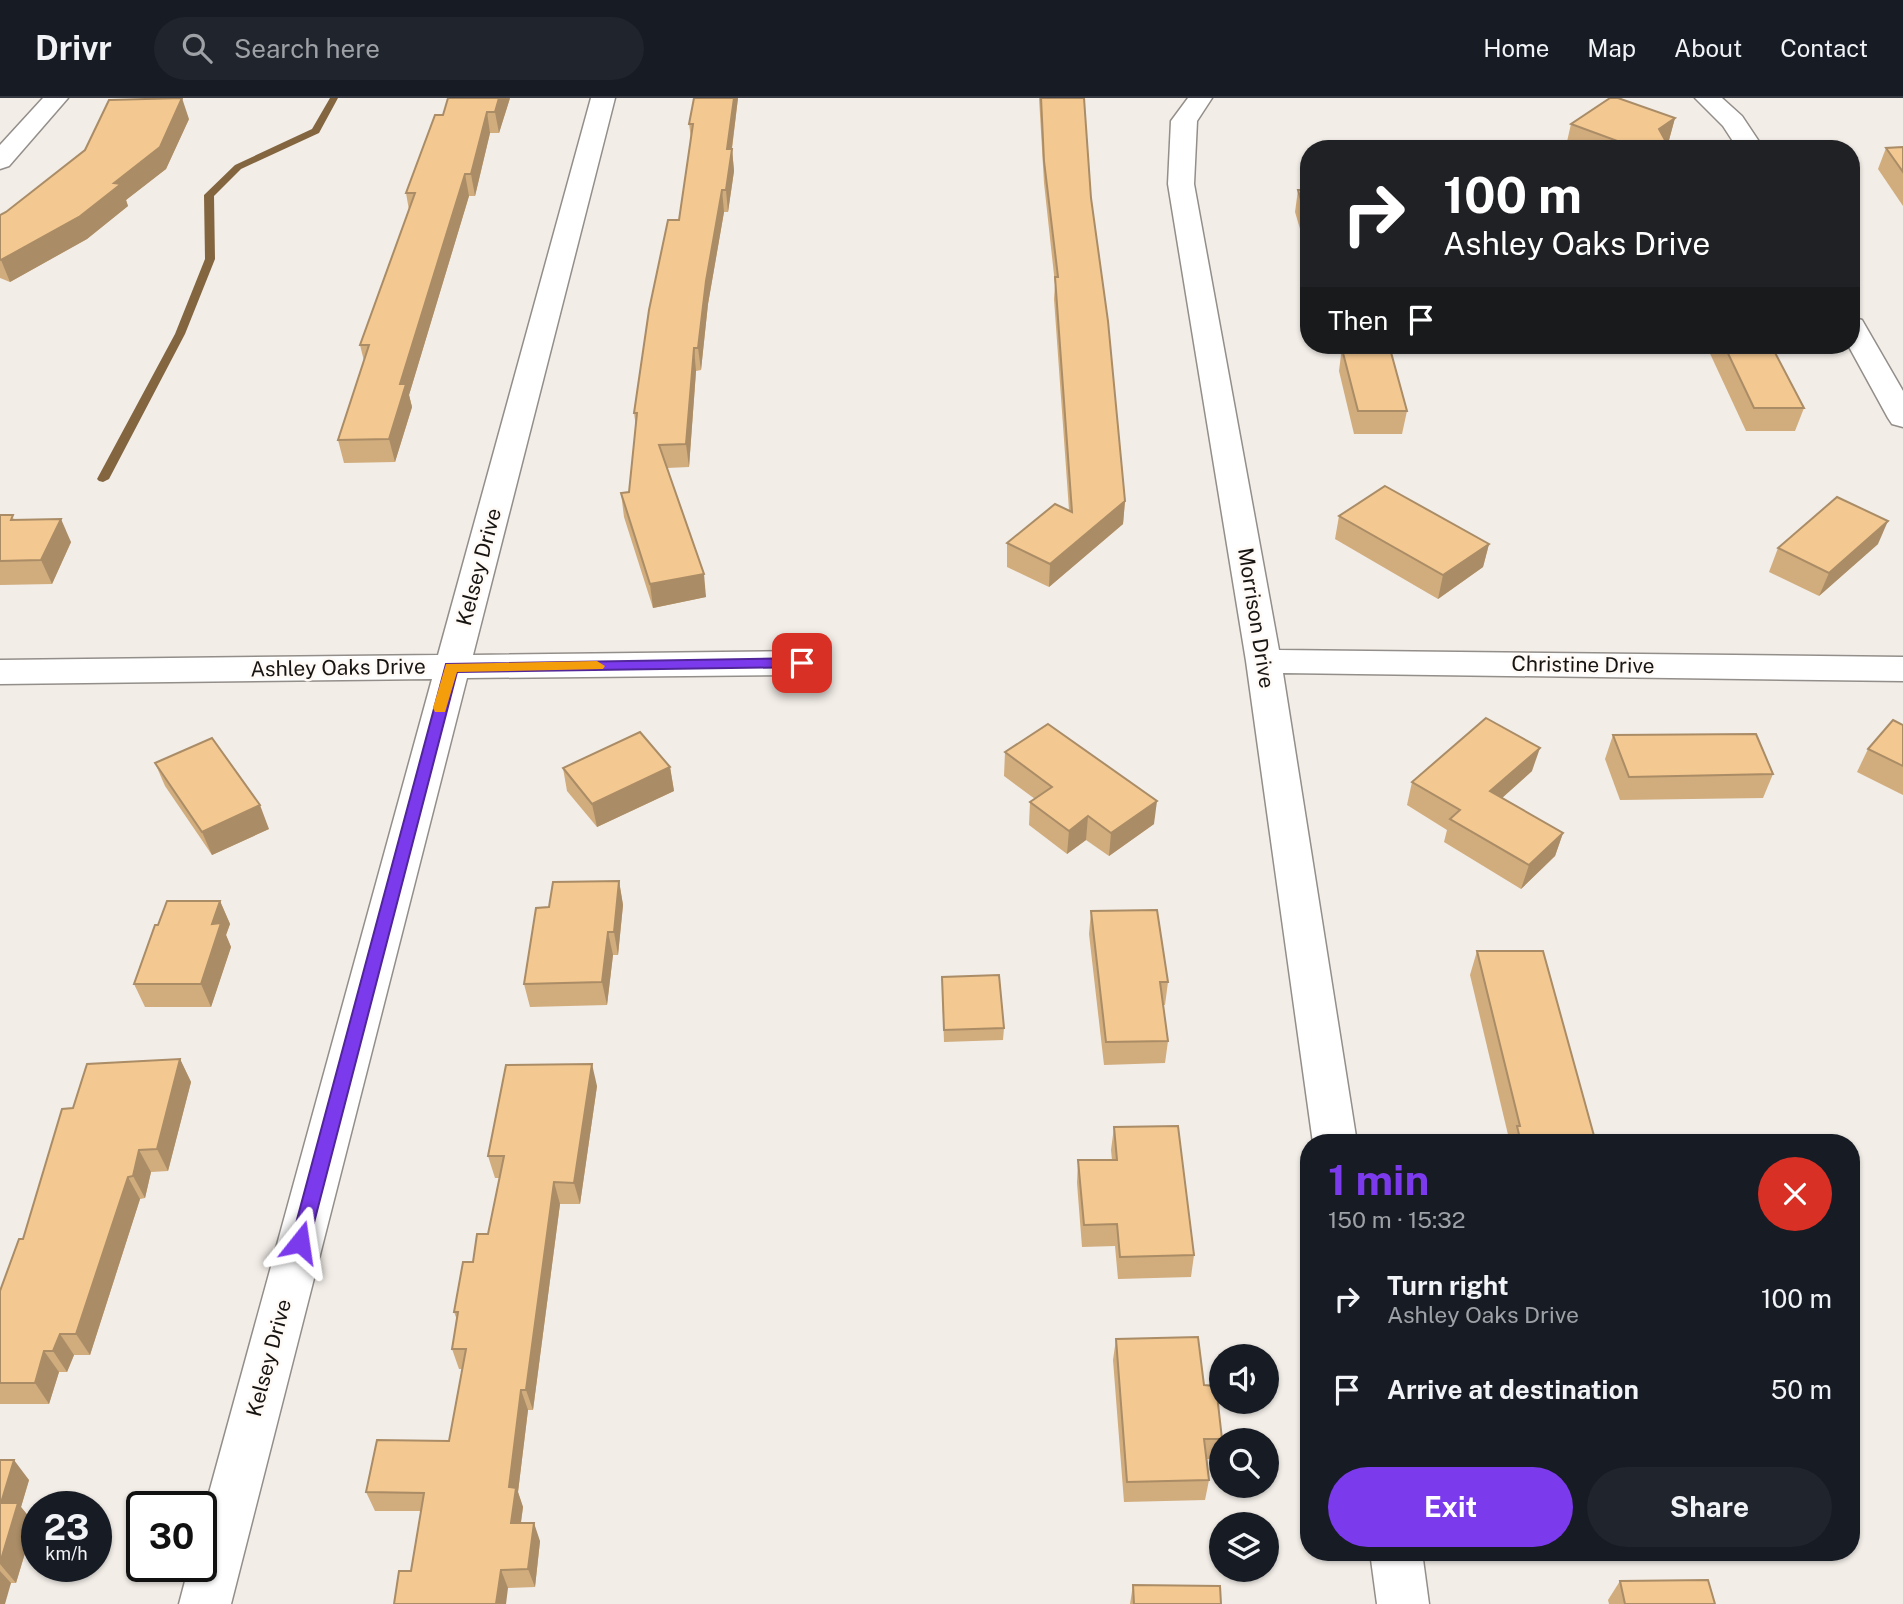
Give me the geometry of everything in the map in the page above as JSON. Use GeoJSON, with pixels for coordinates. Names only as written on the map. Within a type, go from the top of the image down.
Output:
{"type":"FeatureCollection","features":[{"type":"Feature","properties":{"kind":"street"},"geometry":{"type":"LineString","coordinates":[[0,161],[56,98]]}},
{"type":"Feature","properties":{"kind":"street","name":"Kelsey Drive"},"geometry":{"type":"LineString","coordinates":[[205,1604],[603,98]]}},
{"type":"Feature","properties":{"kind":"street","name":"Morrison Drive"},"geometry":{"type":"LineString","coordinates":[[1200,98],[1184,121],[1181,184],[1264,661],[1334,1134]]}},
{"type":"Feature","properties":{"kind":"street"},"geometry":{"type":"LineString","coordinates":[[1707,98],[1733,121],[1745,140]]}},
{"type":"Feature","properties":{"kind":"street"},"geometry":{"type":"LineString","coordinates":[[1860,340],[1903,418]]}},
{"type":"Feature","properties":{"kind":"street","name":"Christine Drive"},"geometry":{"type":"LineString","coordinates":[[1264,661],[1903,669]]}},
{"type":"Feature","properties":{"kind":"street","name":"Ashley Oaks Drive"},"geometry":{"type":"LineString","coordinates":[[0,671],[802,663]]}},
{"type":"Feature","properties":{"kind":"street"},"geometry":{"type":"LineString","coordinates":[[1397,1561],[1404,1604]]}},
{"type":"Feature","properties":{"kind":"building"},"geometry":{"type":"Polygon","coordinates":[[[182,98],[160,147],[114,183],[121,184],[79,217],[0,259],[0,215],[85,150],[109,100],[182,98]]]}},
{"type":"Feature","properties":{"kind":"building"},"geometry":{"type":"Polygon","coordinates":[[[448,98],[499,98],[495,112],[487,112],[471,174],[465,174],[400,384],[406,384],[389,439],[338,440],[369,345],[360,345],[415,193],[406,193],[435,115],[443,115],[448,98]]]}},
{"type":"Feature","properties":{"kind":"building"},"geometry":{"type":"Polygon","coordinates":[[[694,98],[734,98],[727,149],[732,149],[706,281],[698,348],[694,348],[686,444],[659,445],[704,574],[650,584],[621,493],[629,492],[637,413],[634,413],[649,310],[668,220],[679,220],[693,124],[689,124],[694,98]]]}},
{"type":"Feature","properties":{"kind":"building"},"geometry":{"type":"Polygon","coordinates":[[[1041,98],[1084,98],[1091,198],[1108,321],[1125,501],[1050,564],[1007,543],[1055,504],[1072,512],[1055,277],[1058,277],[1044,161],[1041,98]]]}},
{"type":"Feature","properties":{"kind":"building"},"geometry":{"type":"Polygon","coordinates":[[[1610,98],[1618,98],[1675,118],[1659,129],[1665,140],[1615,140],[1571,124],[1610,98]]]}},
{"type":"Feature","properties":{"kind":"building"},"geometry":{"type":"Polygon","coordinates":[[[1903,147],[1903,172],[1886,148],[1903,147]]]}},
{"type":"Feature","properties":{"kind":"building"},"geometry":{"type":"Polygon","coordinates":[[[1343,354],[1391,354],[1407,411],[1358,411],[1343,354]]]}},
{"type":"Feature","properties":{"kind":"building"},"geometry":{"type":"Polygon","coordinates":[[[1728,354],[1776,354],[1804,408],[1754,408],[1728,354]]]}},
{"type":"Feature","properties":{"kind":"building"},"geometry":{"type":"Polygon","coordinates":[[[1385,486],[1489,544],[1443,575],[1339,516],[1385,486]]]}},
{"type":"Feature","properties":{"kind":"building"},"geometry":{"type":"Polygon","coordinates":[[[1837,497],[1888,521],[1829,573],[1778,548],[1837,497]]]}},
{"type":"Feature","properties":{"kind":"building"},"geometry":{"type":"Polygon","coordinates":[[[0,515],[13,515],[11,520],[61,519],[41,560],[0,561],[0,515]]]}},
{"type":"Feature","properties":{"kind":"building"},"geometry":{"type":"Polygon","coordinates":[[[1486,718],[1540,748],[1490,791],[1563,833],[1529,865],[1450,819],[1460,810],[1412,782],[1486,718]]]}},
{"type":"Feature","properties":{"kind":"building"},"geometry":{"type":"Polygon","coordinates":[[[1893,720],[1903,725],[1903,766],[1868,749],[1893,720]]]}},
{"type":"Feature","properties":{"kind":"building"},"geometry":{"type":"Polygon","coordinates":[[[1048,724],[1157,801],[1111,833],[1088,816],[1069,831],[1030,802],[1052,787],[1005,752],[1048,724]]]}},
{"type":"Feature","properties":{"kind":"building"},"geometry":{"type":"Polygon","coordinates":[[[640,732],[670,767],[592,804],[563,768],[640,732]]]}},
{"type":"Feature","properties":{"kind":"building"},"geometry":{"type":"Polygon","coordinates":[[[1756,734],[1773,774],[1629,777],[1613,735],[1756,734]]]}},
{"type":"Feature","properties":{"kind":"building"},"geometry":{"type":"Polygon","coordinates":[[[212,738],[260,805],[202,832],[155,763],[212,738]]]}},
{"type":"Feature","properties":{"kind":"building"},"geometry":{"type":"Polygon","coordinates":[[[619,881],[614,932],[608,932],[602,982],[524,984],[536,908],[549,907],[553,882],[619,881]]]}},
{"type":"Feature","properties":{"kind":"building"},"geometry":{"type":"Polygon","coordinates":[[[167,901],[220,901],[212,924],[221,923],[201,984],[134,984],[155,925],[158,925],[167,901]]]}},
{"type":"Feature","properties":{"kind":"building"},"geometry":{"type":"Polygon","coordinates":[[[1157,910],[1168,982],[1160,982],[1168,1041],[1106,1042],[1091,911],[1157,910]]]}},
{"type":"Feature","properties":{"kind":"building"},"geometry":{"type":"Polygon","coordinates":[[[1477,951],[1543,951],[1594,1134],[1519,1134],[1517,1126],[1520,1126],[1477,951]]]}},
{"type":"Feature","properties":{"kind":"building"},"geometry":{"type":"Polygon","coordinates":[[[999,975],[1004,1028],[944,1030],[942,977],[999,975]]]}},
{"type":"Feature","properties":{"kind":"building"},"geometry":{"type":"Polygon","coordinates":[[[180,1059],[157,1149],[139,1150],[133,1176],[128,1177],[76,1334],[60,1334],[53,1351],[44,1351],[35,1383],[0,1383],[0,1291],[19,1239],[23,1239],[62,1109],[73,1108],[87,1064],[180,1059]]]}},
{"type":"Feature","properties":{"kind":"building"},"geometry":{"type":"Polygon","coordinates":[[[592,1064],[574,1183],[554,1182],[526,1390],[521,1390],[509,1487],[516,1488],[511,1523],[534,1523],[528,1569],[501,1570],[496,1604],[394,1604],[399,1571],[411,1571],[424,1493],[366,1492],[377,1440],[449,1441],[466,1349],[452,1349],[458,1312],[454,1312],[463,1262],[473,1262],[477,1234],[488,1234],[504,1156],[488,1156],[506,1065],[592,1064]]]}},
{"type":"Feature","properties":{"kind":"building"},"geometry":{"type":"Polygon","coordinates":[[[1178,1126],[1194,1255],[1120,1257],[1117,1224],[1084,1225],[1078,1160],[1117,1160],[1114,1127],[1178,1126]]]}},
{"type":"Feature","properties":{"kind":"building"},"geometry":{"type":"Polygon","coordinates":[[[1198,1337],[1204,1385],[1209,1385],[1209,1414],[1219,1414],[1221,1428],[1209,1428],[1209,1439],[1204,1439],[1209,1480],[1127,1482],[1116,1339],[1198,1337]]]}},
{"type":"Feature","properties":{"kind":"building"},"geometry":{"type":"Polygon","coordinates":[[[0,1460],[14,1460],[1,1503],[18,1503],[0,1563],[0,1460]]]}},
{"type":"Feature","properties":{"kind":"building"},"geometry":{"type":"Polygon","coordinates":[[[1708,1580],[1715,1604],[1625,1604],[1620,1581],[1708,1580]]]}},
{"type":"Feature","properties":{"kind":"building"},"geometry":{"type":"Polygon","coordinates":[[[1133,1585],[1220,1586],[1221,1604],[1134,1604],[1133,1585]]]}},
{"type":"Feature","properties":{"kind":"waterway"},"geometry":{"type":"LineString","coordinates":[[103,479],[180,334],[210,259],[209,195],[238,167],[316,131],[334,98]]}},
{"type":"Feature","properties":{"kind":"slow traffic"},"geometry":{"type":"LineString","coordinates":[[440,708],[451,667],[597,666]]}},
{"type":"Feature","properties":{"kind":"route"},"geometry":{"type":"LineString","coordinates":[[300,1242],[451,667],[802,663]]}}]}
